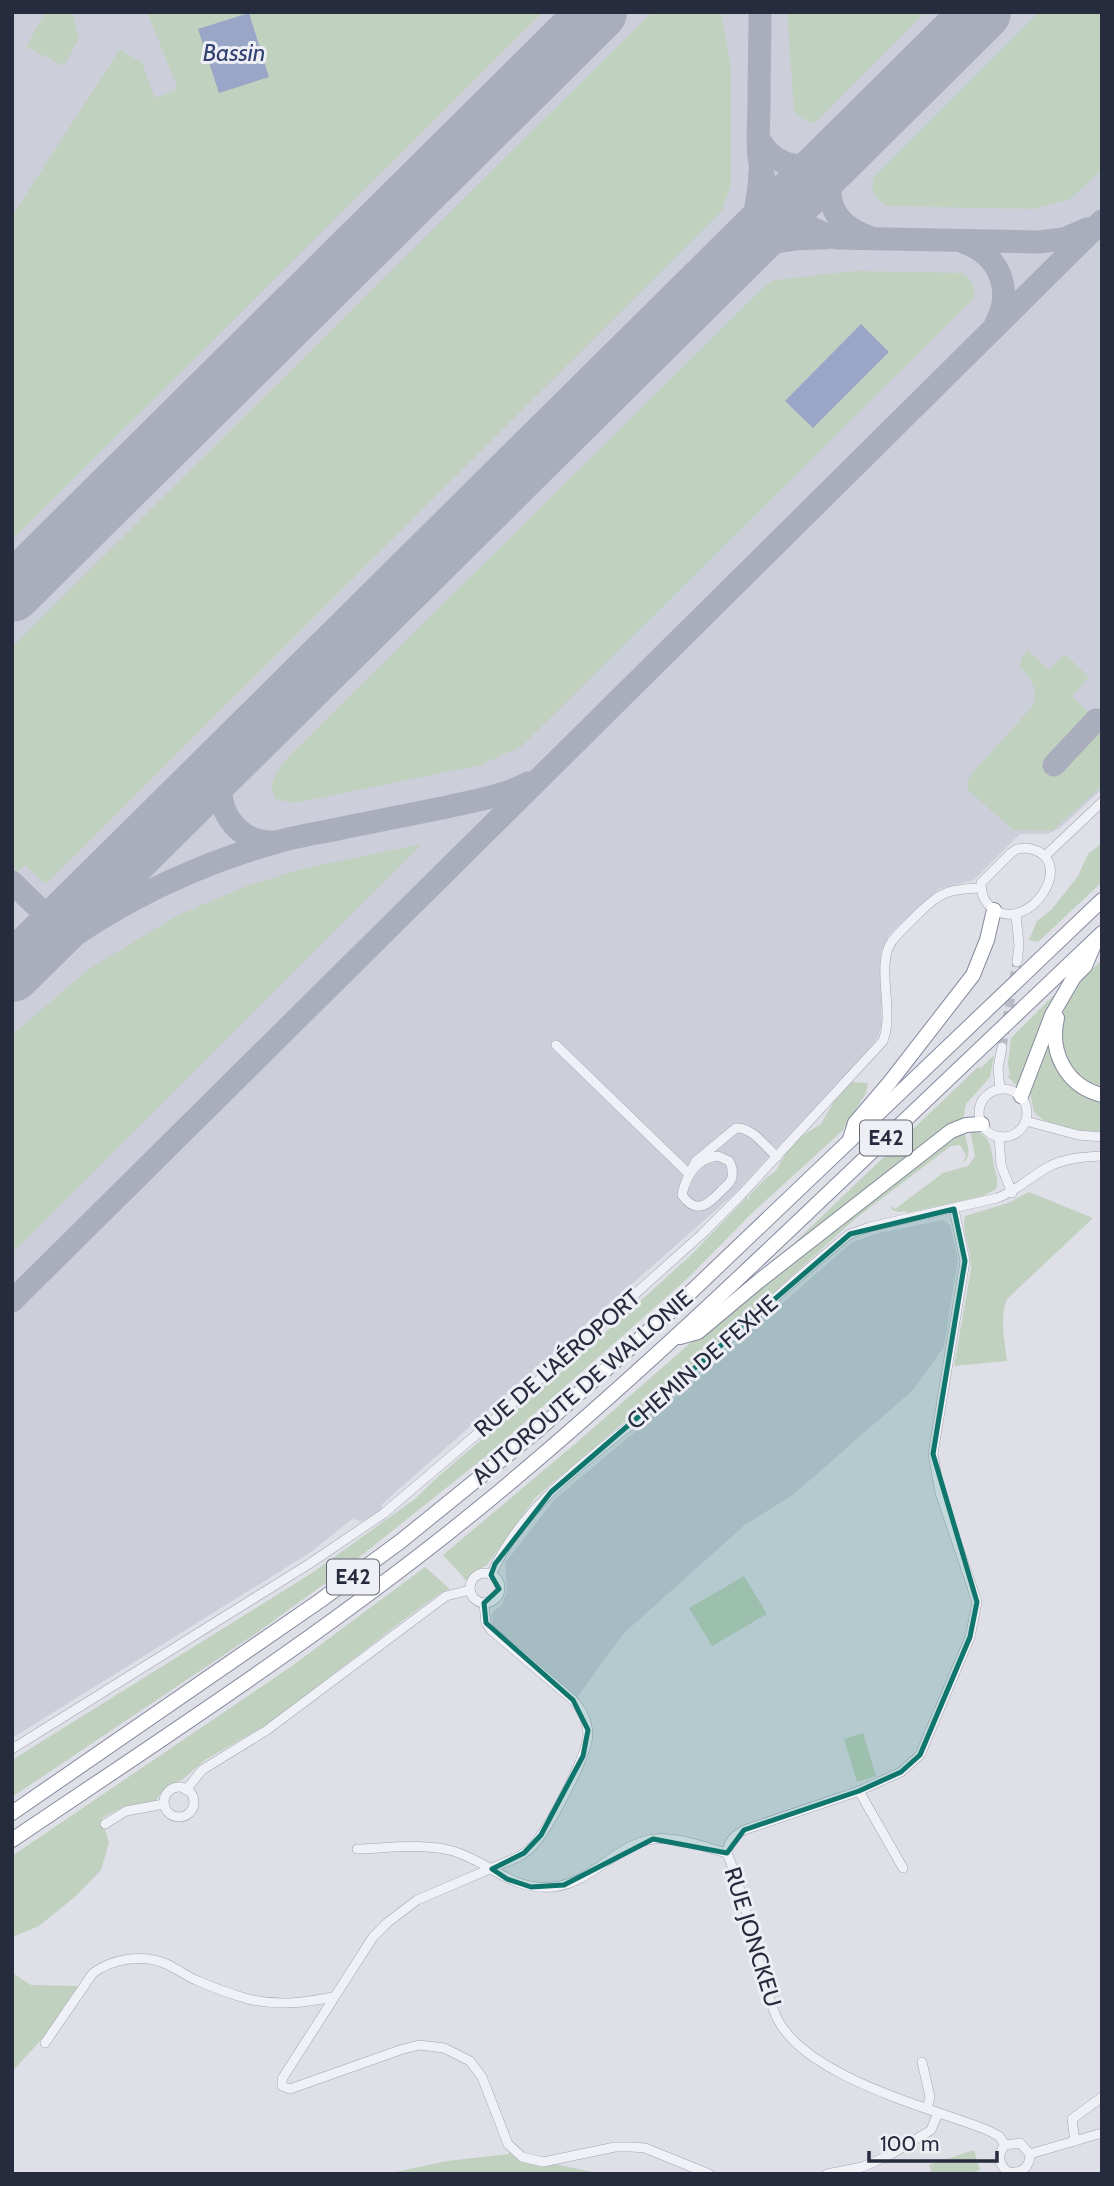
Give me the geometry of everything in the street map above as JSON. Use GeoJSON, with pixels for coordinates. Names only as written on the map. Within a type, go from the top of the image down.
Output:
{"type":"FeatureCollection","features":[{"type":"Feature","properties":{"kind":"highway","name":"AUTOROUTE DE WALLONIE"},"geometry":{"type":"LineString","coordinates":[[12,1813],[258,1646],[401,1541],[559,1412],[671,1311],[1102,900]]}},
{"type":"Feature","properties":{"kind":"highway"},"geometry":{"type":"LineString","coordinates":[[850,1141],[855,1123],[973,975],[987,940],[994,910]]}},
{"type":"Feature","properties":{"kind":"highway"},"geometry":{"type":"LineString","coordinates":[[1021,1096],[1049,1021],[1074,977],[1085,966],[1099,936]]}},
{"type":"Feature","properties":{"kind":"highway","name":"AUTOROUTE DE WALLONIE"},"geometry":{"type":"LineString","coordinates":[[12,1840],[271,1665],[412,1562],[550,1450],[676,1338],[1099,936]]}},
{"type":"Feature","properties":{"kind":"highway"},"geometry":{"type":"LineString","coordinates":[[1057,1007],[1054,1041],[1062,1066],[1074,1081],[1102,1095]]}},
{"type":"Feature","properties":{"kind":"highway"},"geometry":{"type":"LineString","coordinates":[[676,1338],[698,1332],[770,1272],[951,1131],[966,1125],[982,1124]]}},
{"type":"Feature","properties":{"kind":"street"},"geometry":{"type":"LineString","coordinates":[[1045,856],[1102,802]]}},
{"type":"Feature","properties":{"kind":"street"},"geometry":{"type":"LineString","coordinates":[[1032,848],[1045,856],[1051,869],[1047,889],[1016,915],[994,910],[988,905],[981,888],[983,879],[1017,849],[1032,848]]}},
{"type":"Feature","properties":{"kind":"street","name":"RUE DE L'AÉROPORT"},"geometry":{"type":"LineString","coordinates":[[12,1749],[309,1564],[383,1514],[510,1406],[723,1214],[883,1041],[889,1018],[886,968],[891,942],[937,896],[960,888],[981,888]]}},
{"type":"Feature","properties":{"kind":"street"},"geometry":{"type":"LineString","coordinates":[[1016,915],[1019,945],[1017,962]]}},
{"type":"Feature","properties":{"kind":"street"},"geometry":{"type":"LineString","coordinates":[[555,1045],[689,1174]]}},
{"type":"Feature","properties":{"kind":"street"},"geometry":{"type":"LineString","coordinates":[[1000,1089],[998,1068],[1002,1047]]}},
{"type":"Feature","properties":{"kind":"street"},"geometry":{"type":"LineString","coordinates":[[1000,1089],[1007,1089],[1021,1096],[1027,1108],[1026,1121],[1015,1134],[992,1134],[982,1124],[979,1109],[986,1096],[1000,1089]]}},
{"type":"Feature","properties":{"kind":"street"},"geometry":{"type":"LineString","coordinates":[[1026,1121],[1078,1135],[1102,1137]]}},
{"type":"Feature","properties":{"kind":"street"},"geometry":{"type":"LineString","coordinates":[[689,1174],[704,1160],[718,1156],[729,1161],[733,1175],[730,1182],[706,1205],[695,1207],[682,1195],[689,1174],[696,1161],[736,1128],[751,1132],[777,1157]]}},
{"type":"Feature","properties":{"kind":"street"},"geometry":{"type":"LineString","coordinates":[[999,1136],[1001,1165],[1012,1193]]}},
{"type":"Feature","properties":{"kind":"street","name":"CHEMIN DE FEXHE"},"geometry":{"type":"LineString","coordinates":[[491,1575],[502,1554],[542,1499],[662,1399],[850,1234],[1012,1193],[1048,1168],[1066,1160],[1102,1156]]}},
{"type":"Feature","properties":{"kind":"street"},"geometry":{"type":"LineString","coordinates":[[357,1849],[436,1848],[459,1853],[518,1883],[548,1887],[578,1881],[628,1849],[653,1839],[666,1839],[727,1853],[728,1844],[735,1835],[744,1830],[859,1791],[901,1772],[920,1755],[970,1637],[977,1602],[940,1493],[933,1454],[965,1261],[954,1209]]}},
{"type":"Feature","properties":{"kind":"street","name":"CHEMIN DE FEXHE"},"geometry":{"type":"LineString","coordinates":[[186,1790],[202,1770],[267,1730],[446,1596],[470,1590],[472,1580],[485,1574],[491,1575],[498,1583],[498,1594],[495,1599],[484,1603]]}},
{"type":"Feature","properties":{"kind":"street"},"geometry":{"type":"LineString","coordinates":[[470,1590],[475,1599],[484,1603],[485,1618],[491,1630],[573,1700],[584,1716],[588,1730],[583,1756],[536,1843],[518,1857],[417,1900],[387,1923],[364,1947],[282,2079],[282,2086],[290,2089],[419,2045],[444,2048],[470,2061],[482,2077],[508,2144],[523,2157],[543,2162],[615,2147],[645,2148],[709,2174]]}},
{"type":"Feature","properties":{"kind":"street","name":"CHEMIN DE FEXHE"},"geometry":{"type":"LineString","coordinates":[[181,1788],[191,1794],[193,1805],[187,1815],[175,1817],[164,1804],[164,1799],[171,1790],[181,1788]]}},
{"type":"Feature","properties":{"kind":"street"},"geometry":{"type":"LineString","coordinates":[[859,1791],[903,1868]]}},
{"type":"Feature","properties":{"kind":"street","name":"CHEMIN DE FEXHE"},"geometry":{"type":"LineString","coordinates":[[104,1824],[126,1811],[164,1804]]}},
{"type":"Feature","properties":{"kind":"street","name":"RUE JONCKEU"},"geometry":{"type":"LineString","coordinates":[[727,1853],[740,1886],[775,2014],[794,2042],[835,2072],[993,2133],[1005,2144],[1020,2143],[1030,2154]]}},
{"type":"Feature","properties":{"kind":"street"},"geometry":{"type":"LineString","coordinates":[[45,2043],[93,1973],[105,1966],[130,1959],[158,1961],[220,1990],[271,2003],[299,2004],[333,1997]]}},
{"type":"Feature","properties":{"kind":"street"},"geometry":{"type":"LineString","coordinates":[[922,2062],[930,2097],[927,2108]]}},
{"type":"Feature","properties":{"kind":"street"},"geometry":{"type":"LineString","coordinates":[[1075,2141],[1072,2119],[1102,2097]]}},
{"type":"Feature","properties":{"kind":"street"},"geometry":{"type":"LineString","coordinates":[[827,2174],[862,2167],[888,2156],[931,2130],[939,2113]]}},
{"type":"Feature","properties":{"kind":"street"},"geometry":{"type":"LineString","coordinates":[[1005,2144],[999,2158],[1004,2172],[1012,2173],[1021,2171],[1029,2163],[1030,2154],[1102,2133]]}},
{"type":"Feature","properties":{"kind":"highlighted area"},"geometry":{"type":"Polygon","coordinates":[[[954,1209],[965,1261],[933,1454],[977,1602],[970,1637],[920,1755],[901,1772],[859,1791],[744,1830],[727,1853],[653,1839],[564,1885],[531,1887],[507,1879],[492,1869],[524,1853],[541,1835],[583,1756],[588,1730],[573,1700],[486,1623],[484,1603],[499,1589],[491,1575],[495,1564],[551,1492],[850,1234],[954,1209]]]}},
{"type":"Feature","properties":{"kind":"shaded area"},"geometry":{"type":"Polygon","coordinates":[[[12,12],[1102,12],[1102,789],[1060,828],[1048,834],[1020,834],[974,880],[939,889],[900,924],[888,936],[881,952],[882,1024],[878,1037],[869,1049],[734,1194],[381,1505],[382,1508],[368,1519],[352,1519],[311,1552],[12,1738],[12,12]]]}},
{"type":"Feature","properties":{"kind":"shaded area"},"geometry":{"type":"Polygon","coordinates":[[[943,1220],[950,1225],[958,1258],[944,1347],[913,1390],[794,1494],[745,1525],[623,1634],[576,1699],[493,1628],[492,1613],[502,1604],[507,1591],[505,1563],[554,1500],[851,1243],[874,1234],[943,1220]]]}},
{"type":"Feature","properties":{"kind":"green space"},"geometry":{"type":"Polygon","coordinates":[[[45,12],[65,12],[73,15],[79,38],[64,66],[26,47],[45,12]]]}},
{"type":"Feature","properties":{"kind":"green space"},"geometry":{"type":"Polygon","coordinates":[[[147,12],[543,12],[12,540],[12,216],[120,49],[142,63],[155,98],[178,89],[147,12]]]}},
{"type":"Feature","properties":{"kind":"green space"},"geometry":{"type":"Polygon","coordinates":[[[652,12],[721,12],[731,67],[731,185],[722,211],[47,883],[25,865],[17,872],[12,867],[12,647],[652,12]]]}},
{"type":"Feature","properties":{"kind":"green space"},"geometry":{"type":"Polygon","coordinates":[[[787,12],[925,12],[817,121],[811,123],[798,116],[794,110],[787,12]]]}},
{"type":"Feature","properties":{"kind":"green space"},"geometry":{"type":"Polygon","coordinates":[[[1039,12],[1102,12],[1102,170],[1070,199],[1035,209],[887,206],[879,201],[873,191],[873,178],[1039,12]]]}},
{"type":"Feature","properties":{"kind":"green space"},"geometry":{"type":"Polygon","coordinates":[[[855,271],[962,273],[973,284],[973,299],[522,746],[481,765],[294,803],[276,799],[273,783],[287,758],[767,284],[775,280],[855,271]]]}},
{"type":"Feature","properties":{"kind":"green space"},"geometry":{"type":"Polygon","coordinates":[[[1028,650],[1049,670],[1065,654],[1089,677],[1072,696],[1102,725],[1102,786],[1052,831],[1013,830],[969,791],[967,783],[972,773],[1033,706],[1034,689],[1031,680],[1020,666],[1021,659],[1028,650]]]}},
{"type":"Feature","properties":{"kind":"green space"},"geometry":{"type":"Polygon","coordinates":[[[1102,843],[1102,882],[1038,942],[1029,940],[1037,921],[1052,909],[1078,876],[1088,854],[1102,843]]]}},
{"type":"Feature","properties":{"kind":"green space"},"geometry":{"type":"Polygon","coordinates":[[[420,846],[12,1253],[12,1035],[89,969],[178,915],[247,886],[306,868],[420,846]]]}},
{"type":"Feature","properties":{"kind":"green space"},"geometry":{"type":"Polygon","coordinates":[[[1102,960],[1102,1090],[1080,1078],[1067,1066],[1063,1057],[1061,1031],[1065,1008],[1070,998],[1084,978],[1102,960]]]}},
{"type":"Feature","properties":{"kind":"green space"},"geometry":{"type":"Polygon","coordinates":[[[1055,994],[1020,1089],[1007,1076],[1010,1075],[1008,1064],[1011,1038],[1055,994]]]}},
{"type":"Feature","properties":{"kind":"green space"},"geometry":{"type":"Polygon","coordinates":[[[1049,1039],[1052,1052],[1102,1100],[1102,1131],[1075,1130],[1056,1125],[1034,1112],[1030,1093],[1049,1039]]]}},
{"type":"Feature","properties":{"kind":"green space"},"geometry":{"type":"Polygon","coordinates":[[[994,1055],[990,1077],[966,1104],[963,1120],[767,1269],[978,1067],[981,1068],[994,1055]]]}},
{"type":"Feature","properties":{"kind":"green space"},"geometry":{"type":"Polygon","coordinates":[[[851,1082],[868,1083],[866,1093],[842,1131],[752,1213],[688,1278],[490,1453],[338,1574],[255,1634],[12,1797],[12,1760],[312,1573],[415,1499],[690,1256],[747,1197],[749,1201],[749,1196],[776,1171],[792,1142],[821,1124],[833,1103],[851,1082]]]}},
{"type":"Feature","properties":{"kind":"green space"},"geometry":{"type":"Polygon","coordinates":[[[970,1130],[982,1134],[989,1142],[997,1178],[996,1189],[983,1196],[907,1213],[892,1210],[891,1205],[895,1209],[943,1173],[968,1166],[975,1156],[970,1130]]]}},
{"type":"Feature","properties":{"kind":"green space"},"geometry":{"type":"Polygon","coordinates":[[[964,1132],[969,1152],[963,1163],[966,1155],[960,1145],[951,1146],[856,1218],[722,1339],[536,1497],[487,1565],[466,1580],[443,1555],[703,1332],[906,1172],[964,1132]]]}},
{"type":"Feature","properties":{"kind":"green space"},"geometry":{"type":"Polygon","coordinates":[[[1029,1192],[1093,1218],[1007,1299],[1003,1322],[1007,1361],[954,1366],[971,1269],[964,1228],[965,1216],[1008,1203],[1029,1192]]]}},
{"type":"Feature","properties":{"kind":"green space"},"geometry":{"type":"Polygon","coordinates":[[[425,1567],[450,1589],[406,1618],[268,1724],[205,1760],[182,1780],[163,1791],[155,1802],[123,1807],[102,1818],[109,1843],[101,1870],[77,1895],[39,1926],[12,1937],[12,1856],[292,1666],[425,1567]]]}},
{"type":"Feature","properties":{"kind":"green space"},"geometry":{"type":"Polygon","coordinates":[[[744,1576],[767,1614],[712,1646],[689,1608],[744,1576]]]}},
{"type":"Feature","properties":{"kind":"green space"},"geometry":{"type":"Polygon","coordinates":[[[863,1733],[876,1776],[857,1782],[844,1739],[863,1733]]]}},
{"type":"Feature","properties":{"kind":"green space"},"geometry":{"type":"Polygon","coordinates":[[[12,1973],[31,1985],[78,1986],[48,2032],[12,2072],[12,1973]]]}},
{"type":"Feature","properties":{"kind":"green space"},"geometry":{"type":"Polygon","coordinates":[[[508,2144],[523,2157],[601,2174],[386,2174],[447,2161],[509,2154],[508,2144]]]}},
{"type":"Feature","properties":{"kind":"green space"},"geometry":{"type":"Polygon","coordinates":[[[974,2150],[980,2170],[968,2174],[932,2174],[929,2165],[974,2150]]]}},
{"type":"Feature","properties":{"kind":"water","name":"Bassin"},"geometry":{"type":"Polygon","coordinates":[[[249,13],[269,77],[219,93],[198,29],[249,13]]]}},
{"type":"Feature","properties":{"kind":"water"},"geometry":{"type":"Polygon","coordinates":[[[861,324],[889,352],[813,428],[785,401],[861,324]]]}},
{"type":"Feature","properties":{"kind":"taxiway"},"geometry":{"type":"LineString","coordinates":[[760,12],[759,158],[768,187],[785,210],[796,219],[837,238],[1039,242],[1064,239],[1087,229]]}},
{"type":"Feature","properties":{"kind":"taxiway"},"geometry":{"type":"LineString","coordinates":[[759,139],[774,157],[793,165],[815,165],[837,156]]}},
{"type":"Feature","properties":{"kind":"taxiway"},"geometry":{"type":"LineString","coordinates":[[837,156],[830,183],[832,206],[845,224],[869,237]]}},
{"type":"Feature","properties":{"kind":"taxiway"},"geometry":{"type":"LineString","coordinates":[[737,255],[754,215],[760,171]]}},
{"type":"Feature","properties":{"kind":"taxiway"},"geometry":{"type":"LineString","coordinates":[[12,1301],[1102,221]]}},
{"type":"Feature","properties":{"kind":"taxiway"},"geometry":{"type":"LineString","coordinates":[[711,281],[739,259],[764,246],[791,239],[826,238]]}},
{"type":"Feature","properties":{"kind":"taxiway"},"geometry":{"type":"LineString","coordinates":[[963,242],[986,255],[1000,275],[1004,298],[996,323]]}},
{"type":"Feature","properties":{"kind":"taxiway"},"geometry":{"type":"LineString","coordinates":[[1054,765],[1096,720]]}},
{"type":"Feature","properties":{"kind":"taxiway"},"geometry":{"type":"LineString","coordinates":[[243,746],[224,773],[221,786],[225,810],[230,821],[239,830],[260,841],[273,842]]}},
{"type":"Feature","properties":{"kind":"taxiway"},"geometry":{"type":"LineString","coordinates":[[12,982],[103,917],[203,867],[299,836],[478,800],[528,783]]}},
{"type":"Feature","properties":{"kind":"taxiway"},"geometry":{"type":"LineString","coordinates":[[12,882],[38,907],[57,920],[67,924],[91,923]]}},
{"type":"Feature","properties":{"kind":"runway"},"geometry":{"type":"LineString","coordinates":[[12,593],[598,12]]}},
{"type":"Feature","properties":{"kind":"runway"},"geometry":{"type":"LineString","coordinates":[[12,973],[982,12]]}},
{"type":"Feature","properties":{"kind":"tunnel"},"geometry":{"type":"LineString","coordinates":[[1002,1047],[1017,962]]}}]}
